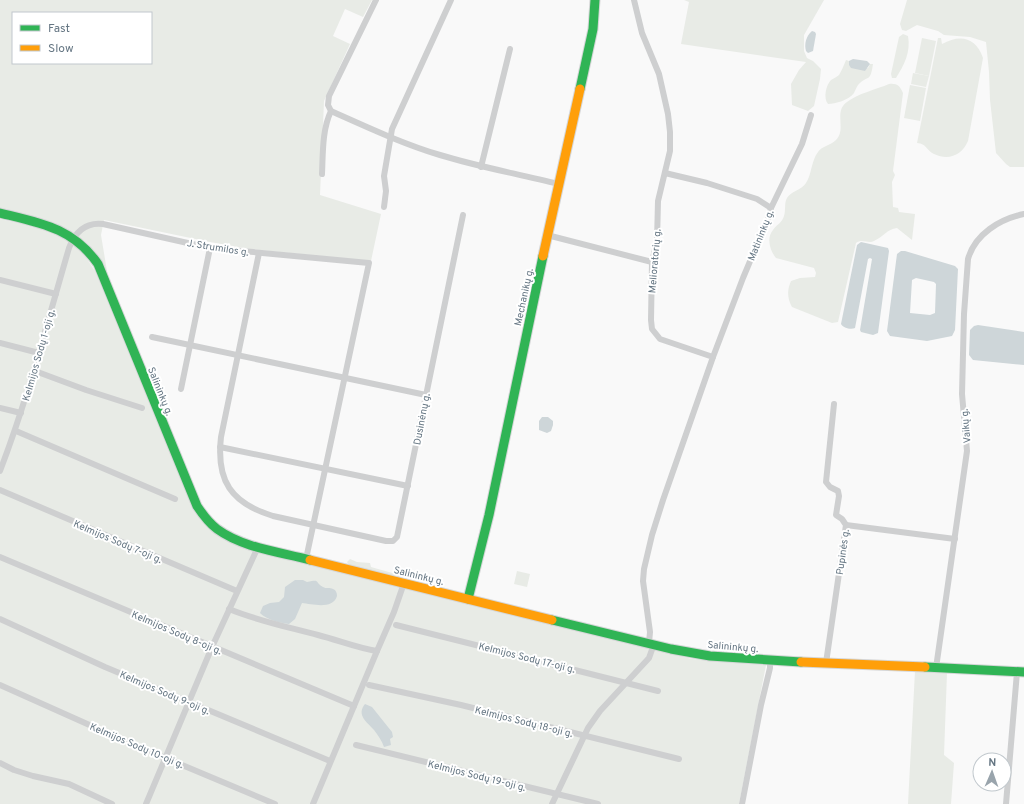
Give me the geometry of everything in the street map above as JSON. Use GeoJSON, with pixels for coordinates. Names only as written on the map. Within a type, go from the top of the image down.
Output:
{"type":"FeatureCollection","features":[{"type":"Feature","properties":{"kind":"main road","name":"Mechanikų g."},"geometry":{"type":"LineString","coordinates":[[468,599],[489,515],[547,235],[590,44],[595,0]]}},
{"type":"Feature","properties":{"kind":"main road","name":"Salininkų g."},"geometry":{"type":"LineString","coordinates":[[0,213],[50,225],[66,232],[87,247],[98,264],[197,506],[209,523],[224,535],[240,542],[306,559],[651,644],[710,656],[1021,672]]}},
{"type":"Feature","properties":{"kind":"street"},"geometry":{"type":"LineString","coordinates":[[376,0],[329,96],[328,105],[331,111],[391,137],[439,155],[481,167],[506,171],[558,184]]}},
{"type":"Feature","properties":{"kind":"street"},"geometry":{"type":"LineString","coordinates":[[384,207],[386,191],[384,176],[395,123],[451,0]]}},
{"type":"Feature","properties":{"kind":"street","name":"Melioratorių g."},"geometry":{"type":"LineString","coordinates":[[634,0],[642,33],[659,74],[668,114],[670,132],[670,151],[658,201],[657,241],[652,262],[652,329],[660,339],[714,357]]}},
{"type":"Feature","properties":{"kind":"street"},"geometry":{"type":"LineString","coordinates":[[481,167],[510,49]]}},
{"type":"Feature","properties":{"kind":"street"},"geometry":{"type":"LineString","coordinates":[[322,174],[324,138],[328,117],[331,111]]}},
{"type":"Feature","properties":{"kind":"street","name":"Matininkų g."},"geometry":{"type":"LineString","coordinates":[[714,357],[743,278],[770,216],[771,208],[802,144],[811,115]]}},
{"type":"Feature","properties":{"kind":"street"},"geometry":{"type":"LineString","coordinates":[[665,173],[707,183],[757,199],[771,208]]}},
{"type":"Feature","properties":{"kind":"street","name":"Vaikų g."},"geometry":{"type":"LineString","coordinates":[[936,668],[967,451],[962,394],[964,314],[968,259],[970,251],[974,245],[995,225],[1014,216],[1024,214]]}},
{"type":"Feature","properties":{"kind":"street","name":"Dusinėnų g."},"geometry":{"type":"LineString","coordinates":[[259,253],[220,447],[220,462],[224,479],[238,498],[248,506],[261,512],[313,525],[386,541],[393,541],[397,537],[408,486],[463,215]]}},
{"type":"Feature","properties":{"kind":"street","name":"J. Strumilos g."},"geometry":{"type":"LineString","coordinates":[[74,238],[81,229],[97,223],[210,248],[369,263],[344,378]]}},
{"type":"Feature","properties":{"kind":"street"},"geometry":{"type":"LineString","coordinates":[[547,235],[652,262]]}},
{"type":"Feature","properties":{"kind":"street","name":"Kelmijos Sodų 1-oji g."},"geometry":{"type":"LineString","coordinates":[[0,471],[16,431],[35,371],[69,248],[74,238]]}},
{"type":"Feature","properties":{"kind":"street"},"geometry":{"type":"LineString","coordinates":[[181,389],[210,248]]}},
{"type":"Feature","properties":{"kind":"street"},"geometry":{"type":"LineString","coordinates":[[0,280],[56,294]]}},
{"type":"Feature","properties":{"kind":"street"},"geometry":{"type":"LineString","coordinates":[[152,337],[426,395]]}},
{"type":"Feature","properties":{"kind":"street"},"geometry":{"type":"LineString","coordinates":[[0,343],[39,353]]}},
{"type":"Feature","properties":{"kind":"street"},"geometry":{"type":"LineString","coordinates":[[552,804],[593,721],[649,658],[651,644],[643,581],[644,568],[652,534],[670,478],[714,357]]}},
{"type":"Feature","properties":{"kind":"street"},"geometry":{"type":"LineString","coordinates":[[35,371],[86,390],[142,408]]}},
{"type":"Feature","properties":{"kind":"street"},"geometry":{"type":"LineString","coordinates":[[306,559],[344,378]]}},
{"type":"Feature","properties":{"kind":"street","name":"Pupinės g."},"geometry":{"type":"LineString","coordinates":[[826,663],[846,525],[836,515],[839,496],[838,491],[830,487],[826,482],[834,404]]}},
{"type":"Feature","properties":{"kind":"street"},"geometry":{"type":"LineString","coordinates":[[0,408],[21,413]]}},
{"type":"Feature","properties":{"kind":"street"},"geometry":{"type":"LineString","coordinates":[[16,431],[175,499]]}},
{"type":"Feature","properties":{"kind":"street"},"geometry":{"type":"LineString","coordinates":[[220,447],[408,486]]}},
{"type":"Feature","properties":{"kind":"street","name":"Kelmijos Sodų 7-oji g."},"geometry":{"type":"LineString","coordinates":[[0,490],[237,591]]}},
{"type":"Feature","properties":{"kind":"street"},"geometry":{"type":"LineString","coordinates":[[846,525],[955,539]]}},
{"type":"Feature","properties":{"kind":"street"},"geometry":{"type":"LineString","coordinates":[[146,804],[212,647],[258,547]]}},
{"type":"Feature","properties":{"kind":"street","name":"Kelmijos Sodų 8-oji g."},"geometry":{"type":"LineString","coordinates":[[0,557],[354,706]]}},
{"type":"Feature","properties":{"kind":"street"},"geometry":{"type":"LineString","coordinates":[[313,804],[394,612],[404,583]]}},
{"type":"Feature","properties":{"kind":"street"},"geometry":{"type":"LineString","coordinates":[[229,609],[267,623],[320,635],[365,649],[377,651]]}},
{"type":"Feature","properties":{"kind":"street","name":"Kelmijos Sodų 9-oji g."},"geometry":{"type":"LineString","coordinates":[[0,620],[330,761]]}},
{"type":"Feature","properties":{"kind":"street","name":"Kelmijos Sodų 17-oji g."},"geometry":{"type":"LineString","coordinates":[[396,625],[658,691]]}},
{"type":"Feature","properties":{"kind":"street"},"geometry":{"type":"LineString","coordinates":[[742,804],[770,660]]}},
{"type":"Feature","properties":{"kind":"street"},"geometry":{"type":"LineString","coordinates":[[1006,804],[1021,672]]}},
{"type":"Feature","properties":{"kind":"street","name":"Kelmijos Sodų 10-oji g."},"geometry":{"type":"LineString","coordinates":[[0,685],[276,804]]}},
{"type":"Feature","properties":{"kind":"street","name":"Kelmijos Sodų 18-oji g."},"geometry":{"type":"LineString","coordinates":[[369,685],[467,707],[679,760]]}},
{"type":"Feature","properties":{"kind":"street","name":"Kelmijos Sodų 19-oji g."},"geometry":{"type":"LineString","coordinates":[[356,745],[598,804]]}},
{"type":"Feature","properties":{"kind":"street"},"geometry":{"type":"LineString","coordinates":[[0,763],[14,770],[33,776],[69,784],[112,804]]}},
{"type":"Feature","properties":{"kind":"shaded area"},"geometry":{"type":"Polygon","coordinates":[[[0,0],[372,0],[363,17],[345,9],[333,36],[350,44],[324,101],[320,195],[381,214],[371,261],[250,249],[104,220],[101,235],[108,277],[95,252],[80,237],[59,226],[35,217],[0,208],[0,0]]]}},
{"type":"Feature","properties":{"kind":"shaded area"},"geometry":{"type":"Polygon","coordinates":[[[684,0],[824,0],[804,35],[804,51],[807,58],[813,61],[821,69],[814,106],[808,111],[792,105],[791,84],[799,70],[806,62],[681,44],[689,2],[684,0]]]}},
{"type":"Feature","properties":{"kind":"shaded area"},"geometry":{"type":"Polygon","coordinates":[[[907,0],[1024,0],[1024,167],[1010,167],[996,153],[990,100],[986,42],[970,37],[944,35],[938,31],[917,25],[906,31],[902,30],[900,24],[907,0]]]}},
{"type":"Feature","properties":{"kind":"shaded area"},"geometry":{"type":"Polygon","coordinates":[[[812,31],[816,34],[813,51],[808,53],[805,48],[805,43],[808,35],[812,31]]]}},
{"type":"Feature","properties":{"kind":"shaded area"},"geometry":{"type":"Polygon","coordinates":[[[903,34],[908,36],[908,53],[896,78],[892,78],[891,74],[899,37],[903,34]]]}},
{"type":"Feature","properties":{"kind":"shaded area"},"geometry":{"type":"Polygon","coordinates":[[[922,38],[936,41],[929,76],[915,73],[922,38]]]}},
{"type":"Feature","properties":{"kind":"shaded area"},"geometry":{"type":"Polygon","coordinates":[[[938,38],[941,38],[942,44],[955,39],[967,39],[976,46],[983,58],[968,141],[959,153],[950,157],[934,154],[925,146],[917,143],[938,38]]]}},
{"type":"Feature","properties":{"kind":"shaded area"},"geometry":{"type":"Polygon","coordinates":[[[853,59],[867,61],[870,64],[865,71],[851,68],[849,61],[853,59]]]}},
{"type":"Feature","properties":{"kind":"shaded area"},"geometry":{"type":"Polygon","coordinates":[[[846,60],[849,61],[849,65],[868,68],[870,64],[873,64],[870,77],[858,85],[854,93],[849,98],[828,104],[825,95],[828,85],[831,80],[839,75],[846,60]]]}},
{"type":"Feature","properties":{"kind":"shaded area"},"geometry":{"type":"Polygon","coordinates":[[[913,73],[929,76],[926,87],[911,84],[913,73]]]}},
{"type":"Feature","properties":{"kind":"shaded area"},"geometry":{"type":"Polygon","coordinates":[[[889,84],[898,86],[901,88],[903,93],[893,171],[895,175],[892,182],[893,207],[898,208],[899,212],[915,214],[912,240],[897,228],[890,230],[874,241],[860,241],[856,243],[838,322],[832,323],[792,307],[788,294],[791,281],[800,278],[815,277],[816,273],[814,268],[776,258],[772,252],[769,241],[771,233],[781,222],[785,214],[787,198],[806,183],[814,159],[818,152],[822,148],[834,142],[839,136],[840,116],[843,106],[856,97],[889,84]]]}},
{"type":"Feature","properties":{"kind":"shaded area"},"geometry":{"type":"Polygon","coordinates":[[[910,85],[926,88],[920,121],[904,118],[910,85]]]}},
{"type":"Feature","properties":{"kind":"shaded area"},"geometry":{"type":"Polygon","coordinates":[[[0,219],[57,234],[68,240],[85,255],[95,271],[192,507],[204,523],[217,534],[232,542],[251,549],[692,659],[766,665],[739,804],[0,804],[0,219]]]}},
{"type":"Feature","properties":{"kind":"shaded area"},"geometry":{"type":"Polygon","coordinates":[[[861,242],[888,248],[889,251],[878,333],[873,335],[861,332],[860,330],[872,259],[870,258],[868,259],[855,328],[851,329],[843,327],[841,324],[857,245],[861,242]]]}},
{"type":"Feature","properties":{"kind":"shaded area"},"geometry":{"type":"Polygon","coordinates":[[[901,251],[905,251],[955,266],[958,269],[955,330],[952,336],[927,341],[890,336],[887,331],[897,254],[901,251]],[[916,278],[912,280],[910,313],[930,315],[935,313],[936,284],[934,282],[916,278]]]}},
{"type":"Feature","properties":{"kind":"shaded area"},"geometry":{"type":"Polygon","coordinates":[[[978,325],[1024,332],[1024,365],[973,360],[969,355],[970,330],[974,326],[978,325]]]}},
{"type":"Feature","properties":{"kind":"shaded area"},"geometry":{"type":"Polygon","coordinates":[[[542,417],[548,417],[553,421],[551,431],[547,433],[539,430],[539,421],[542,417]]]}},
{"type":"Feature","properties":{"kind":"shaded area"},"geometry":{"type":"Polygon","coordinates":[[[350,559],[357,562],[370,563],[371,567],[403,576],[398,577],[349,565],[347,562],[350,559]]]}},
{"type":"Feature","properties":{"kind":"shaded area"},"geometry":{"type":"Polygon","coordinates":[[[517,571],[530,574],[527,587],[514,584],[517,571]]]}},
{"type":"Feature","properties":{"kind":"shaded area"},"geometry":{"type":"Polygon","coordinates":[[[295,580],[303,580],[307,582],[316,581],[324,588],[334,589],[337,596],[335,600],[327,605],[302,603],[295,619],[289,624],[270,619],[260,613],[263,606],[270,603],[279,602],[284,597],[285,587],[295,580]]]}},
{"type":"Feature","properties":{"kind":"shaded area"},"geometry":{"type":"Polygon","coordinates":[[[915,671],[947,673],[944,755],[954,763],[951,804],[908,804],[915,671]]]}},
{"type":"Feature","properties":{"kind":"shaded area"},"geometry":{"type":"Polygon","coordinates":[[[365,704],[372,707],[392,732],[393,737],[390,739],[391,745],[384,747],[377,734],[362,715],[365,704]]]}},
{"type":"Feature","properties":{"kind":"traffic: fast"},"geometry":{"type":"LineString","coordinates":[[580,89],[593,29],[595,0]]}},
{"type":"Feature","properties":{"kind":"traffic: fast"},"geometry":{"type":"LineString","coordinates":[[0,213],[42,224],[67,235],[78,242],[98,264],[197,506],[204,516],[217,529],[238,541],[262,549],[310,560]]}},
{"type":"Feature","properties":{"kind":"traffic: fast"},"geometry":{"type":"LineString","coordinates":[[468,599],[489,515],[543,256]]}},
{"type":"Feature","properties":{"kind":"traffic: fast"},"geometry":{"type":"LineString","coordinates":[[552,620],[671,649],[710,656],[801,662]]}},
{"type":"Feature","properties":{"kind":"traffic: fast"},"geometry":{"type":"LineString","coordinates":[[925,667],[1024,672]]}},
{"type":"Feature","properties":{"kind":"traffic: slow"},"geometry":{"type":"LineString","coordinates":[[543,256],[580,89]]}},
{"type":"Feature","properties":{"kind":"traffic: slow"},"geometry":{"type":"LineString","coordinates":[[310,560],[552,620]]}},
{"type":"Feature","properties":{"kind":"traffic: slow"},"geometry":{"type":"LineString","coordinates":[[801,662],[925,667]]}}]}
